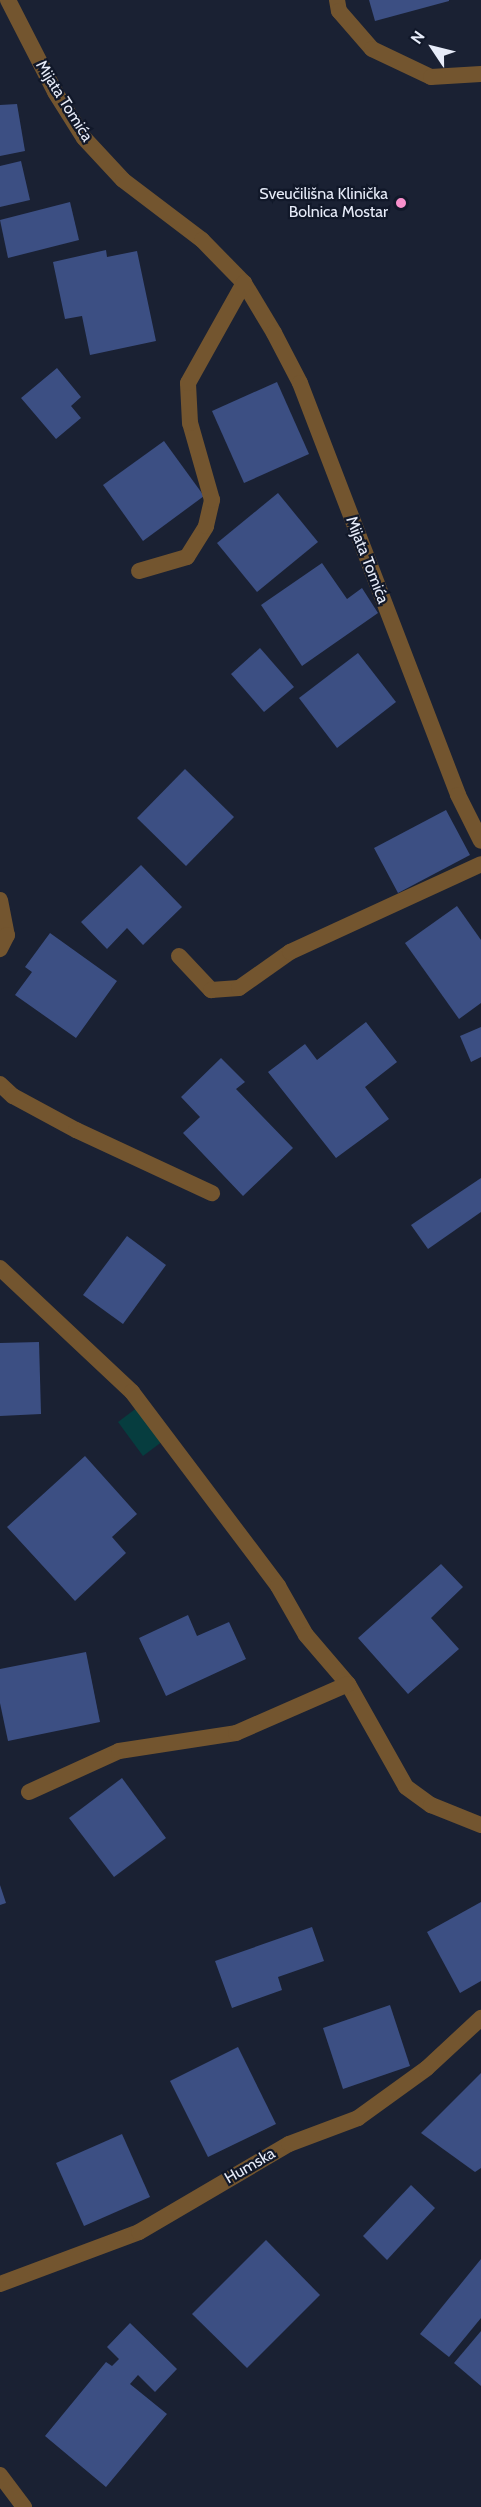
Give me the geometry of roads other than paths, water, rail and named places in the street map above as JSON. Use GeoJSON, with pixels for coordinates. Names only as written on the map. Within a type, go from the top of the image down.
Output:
{"type":"FeatureCollection","features":[{"type":"Feature","properties":{"kind":"street","name":"Mijata Tomića"},"geometry":{"type":"LineString","coordinates":[[8,0],[55,93],[84,138],[123,180],[202,240],[244,283],[300,383],[458,795],[481,841]]}},
{"type":"Feature","properties":{"kind":"street"},"geometry":{"type":"LineString","coordinates":[[337,0],[339,11],[372,49],[431,77],[481,74]]}},
{"type":"Feature","properties":{"kind":"street"},"geometry":{"type":"LineString","coordinates":[[139,571],[188,557],[206,526],[212,500],[190,423],[188,383],[244,283]]}},
{"type":"Feature","properties":{"kind":"street"},"geometry":{"type":"LineString","coordinates":[[179,956],[211,990],[239,988],[290,952],[481,864]]}},
{"type":"Feature","properties":{"kind":"street"},"geometry":{"type":"LineString","coordinates":[[0,900],[7,935],[0,949]]}},
{"type":"Feature","properties":{"kind":"street"},"geometry":{"type":"LineString","coordinates":[[0,1084],[13,1096],[76,1130],[212,1193]]}},
{"type":"Feature","properties":{"kind":"street"},"geometry":{"type":"LineString","coordinates":[[0,1268],[132,1392],[278,1586],[306,1635],[348,1684],[406,1787],[431,1805],[481,1825]]}},
{"type":"Feature","properties":{"kind":"street"},"geometry":{"type":"LineString","coordinates":[[29,1792],[119,1751],[236,1733],[348,1684]]}},
{"type":"Feature","properties":{"kind":"street","name":"Humska"},"geometry":{"type":"LineString","coordinates":[[0,2284],[139,2232],[289,2144],[358,2118],[428,2068],[481,2018]]}},
{"type":"Feature","properties":{"kind":"street"},"geometry":{"type":"LineString","coordinates":[[0,2475],[24,2507]]}},
{"type":"Feature","properties":{"kind":"place","name":"Sveučilišna Klinička Bolnica Mostar"},"geometry":{"type":"Point","coordinates":[401,203]}}]}
